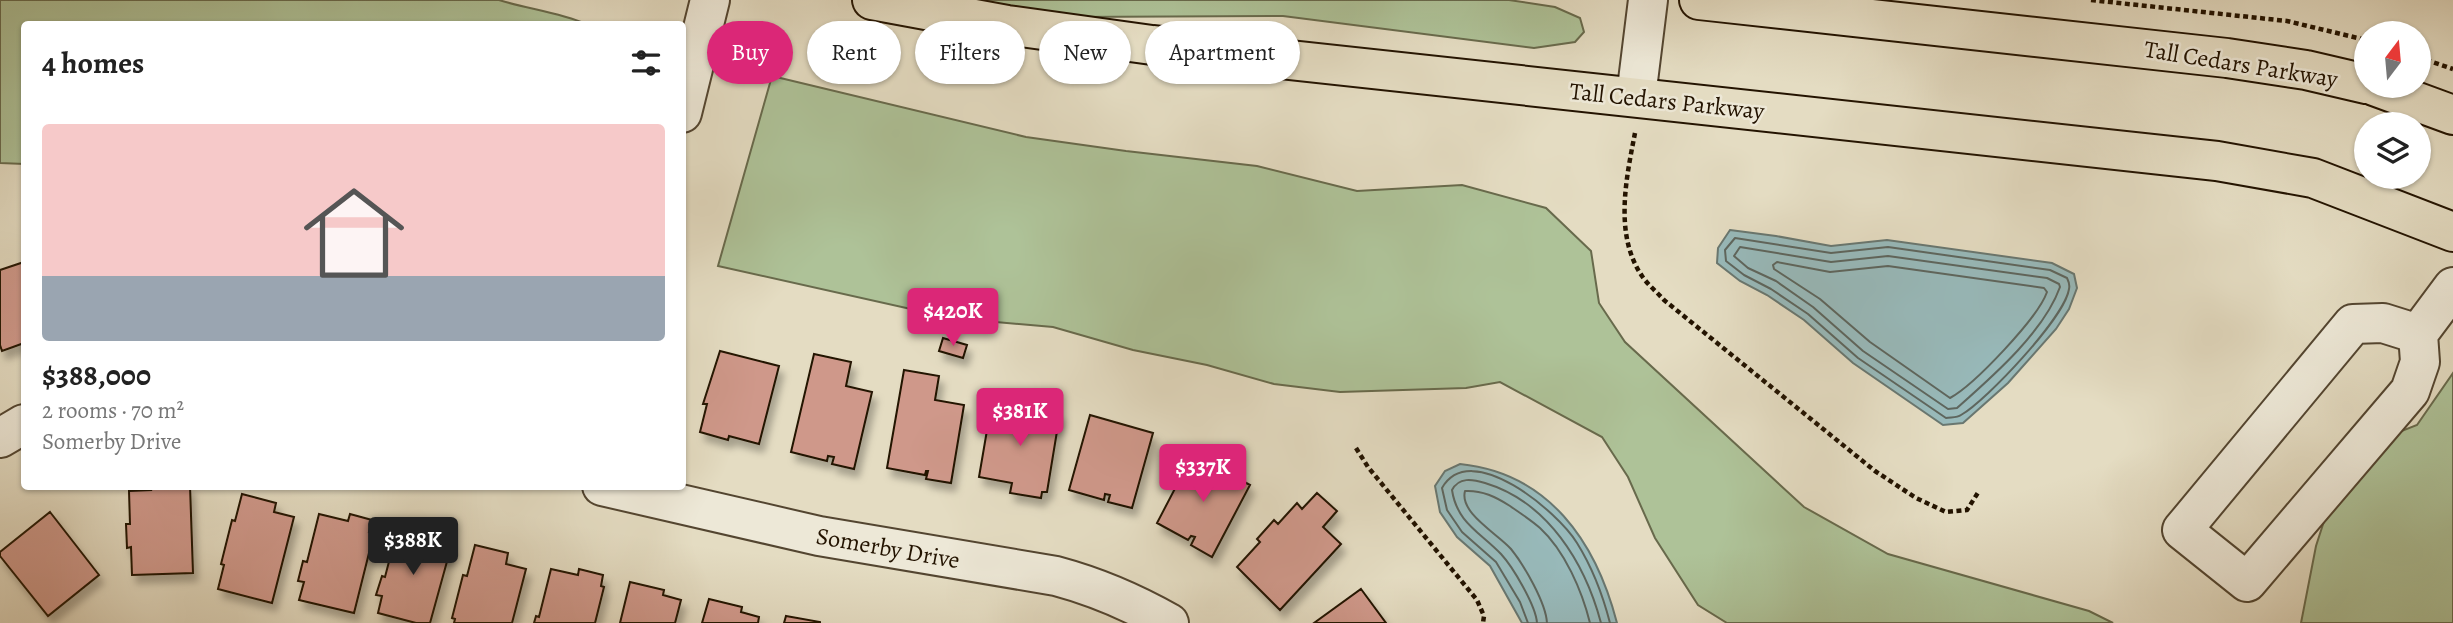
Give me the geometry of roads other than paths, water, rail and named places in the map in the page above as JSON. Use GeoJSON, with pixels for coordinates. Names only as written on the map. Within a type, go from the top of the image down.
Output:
{"type":"FeatureCollection","features":[{"type":"Feature","properties":{"kind":"main road","name":"Tall Cedars Parkway"},"geometry":{"type":"LineString","coordinates":[[872,0],[1007,25],[1152,45],[2217,161],[2313,178],[2453,232]]}},
{"type":"Feature","properties":{"kind":"main road","name":"Tall Cedars Parkway"},"geometry":{"type":"LineString","coordinates":[[1699,0],[2227,58],[2305,70],[2354,81]]}},
{"type":"Feature","properties":{"kind":"main road"},"geometry":{"type":"LineString","coordinates":[[2407,98],[2453,115]]}},
{"type":"Feature","properties":{"kind":"street"},"geometry":{"type":"LineString","coordinates":[[686,97],[710,0]]}},
{"type":"Feature","properties":{"kind":"street"},"geometry":{"type":"LineString","coordinates":[[1636,97],[1648,0]]}},
{"type":"Feature","properties":{"kind":"street"},"geometry":{"type":"LineString","coordinates":[[2418,334],[2384,323],[2353,324],[2182,530],[2247,582],[2410,391],[2420,362],[2418,334],[2453,287]]}},
{"type":"Feature","properties":{"kind":"street"},"geometry":{"type":"LineString","coordinates":[[0,438],[21,426]]}},
{"type":"Feature","properties":{"kind":"street","name":"Somerby Drive"},"geometry":{"type":"LineString","coordinates":[[619,490],[819,536],[1056,576],[1091,585],[1131,602],[1169,623]]}},
{"type":"Feature","properties":{"kind":"water"},"geometry":{"type":"Polygon","coordinates":[[[1730,230],[1831,246],[1887,240],[2052,263],[2074,274],[2077,288],[2069,309],[2056,329],[2008,383],[1963,423],[1943,425],[1853,363],[1804,320],[1740,281],[1717,263],[1718,248],[1730,230]]]}},
{"type":"Feature","properties":{"kind":"water"},"geometry":{"type":"Polygon","coordinates":[[[1460,464],[1491,470],[1519,481],[1543,497],[1564,516],[1582,539],[1596,565],[1617,623],[1522,623],[1490,566],[1457,537],[1440,512],[1435,486],[1445,471],[1460,464]]]}}]}
